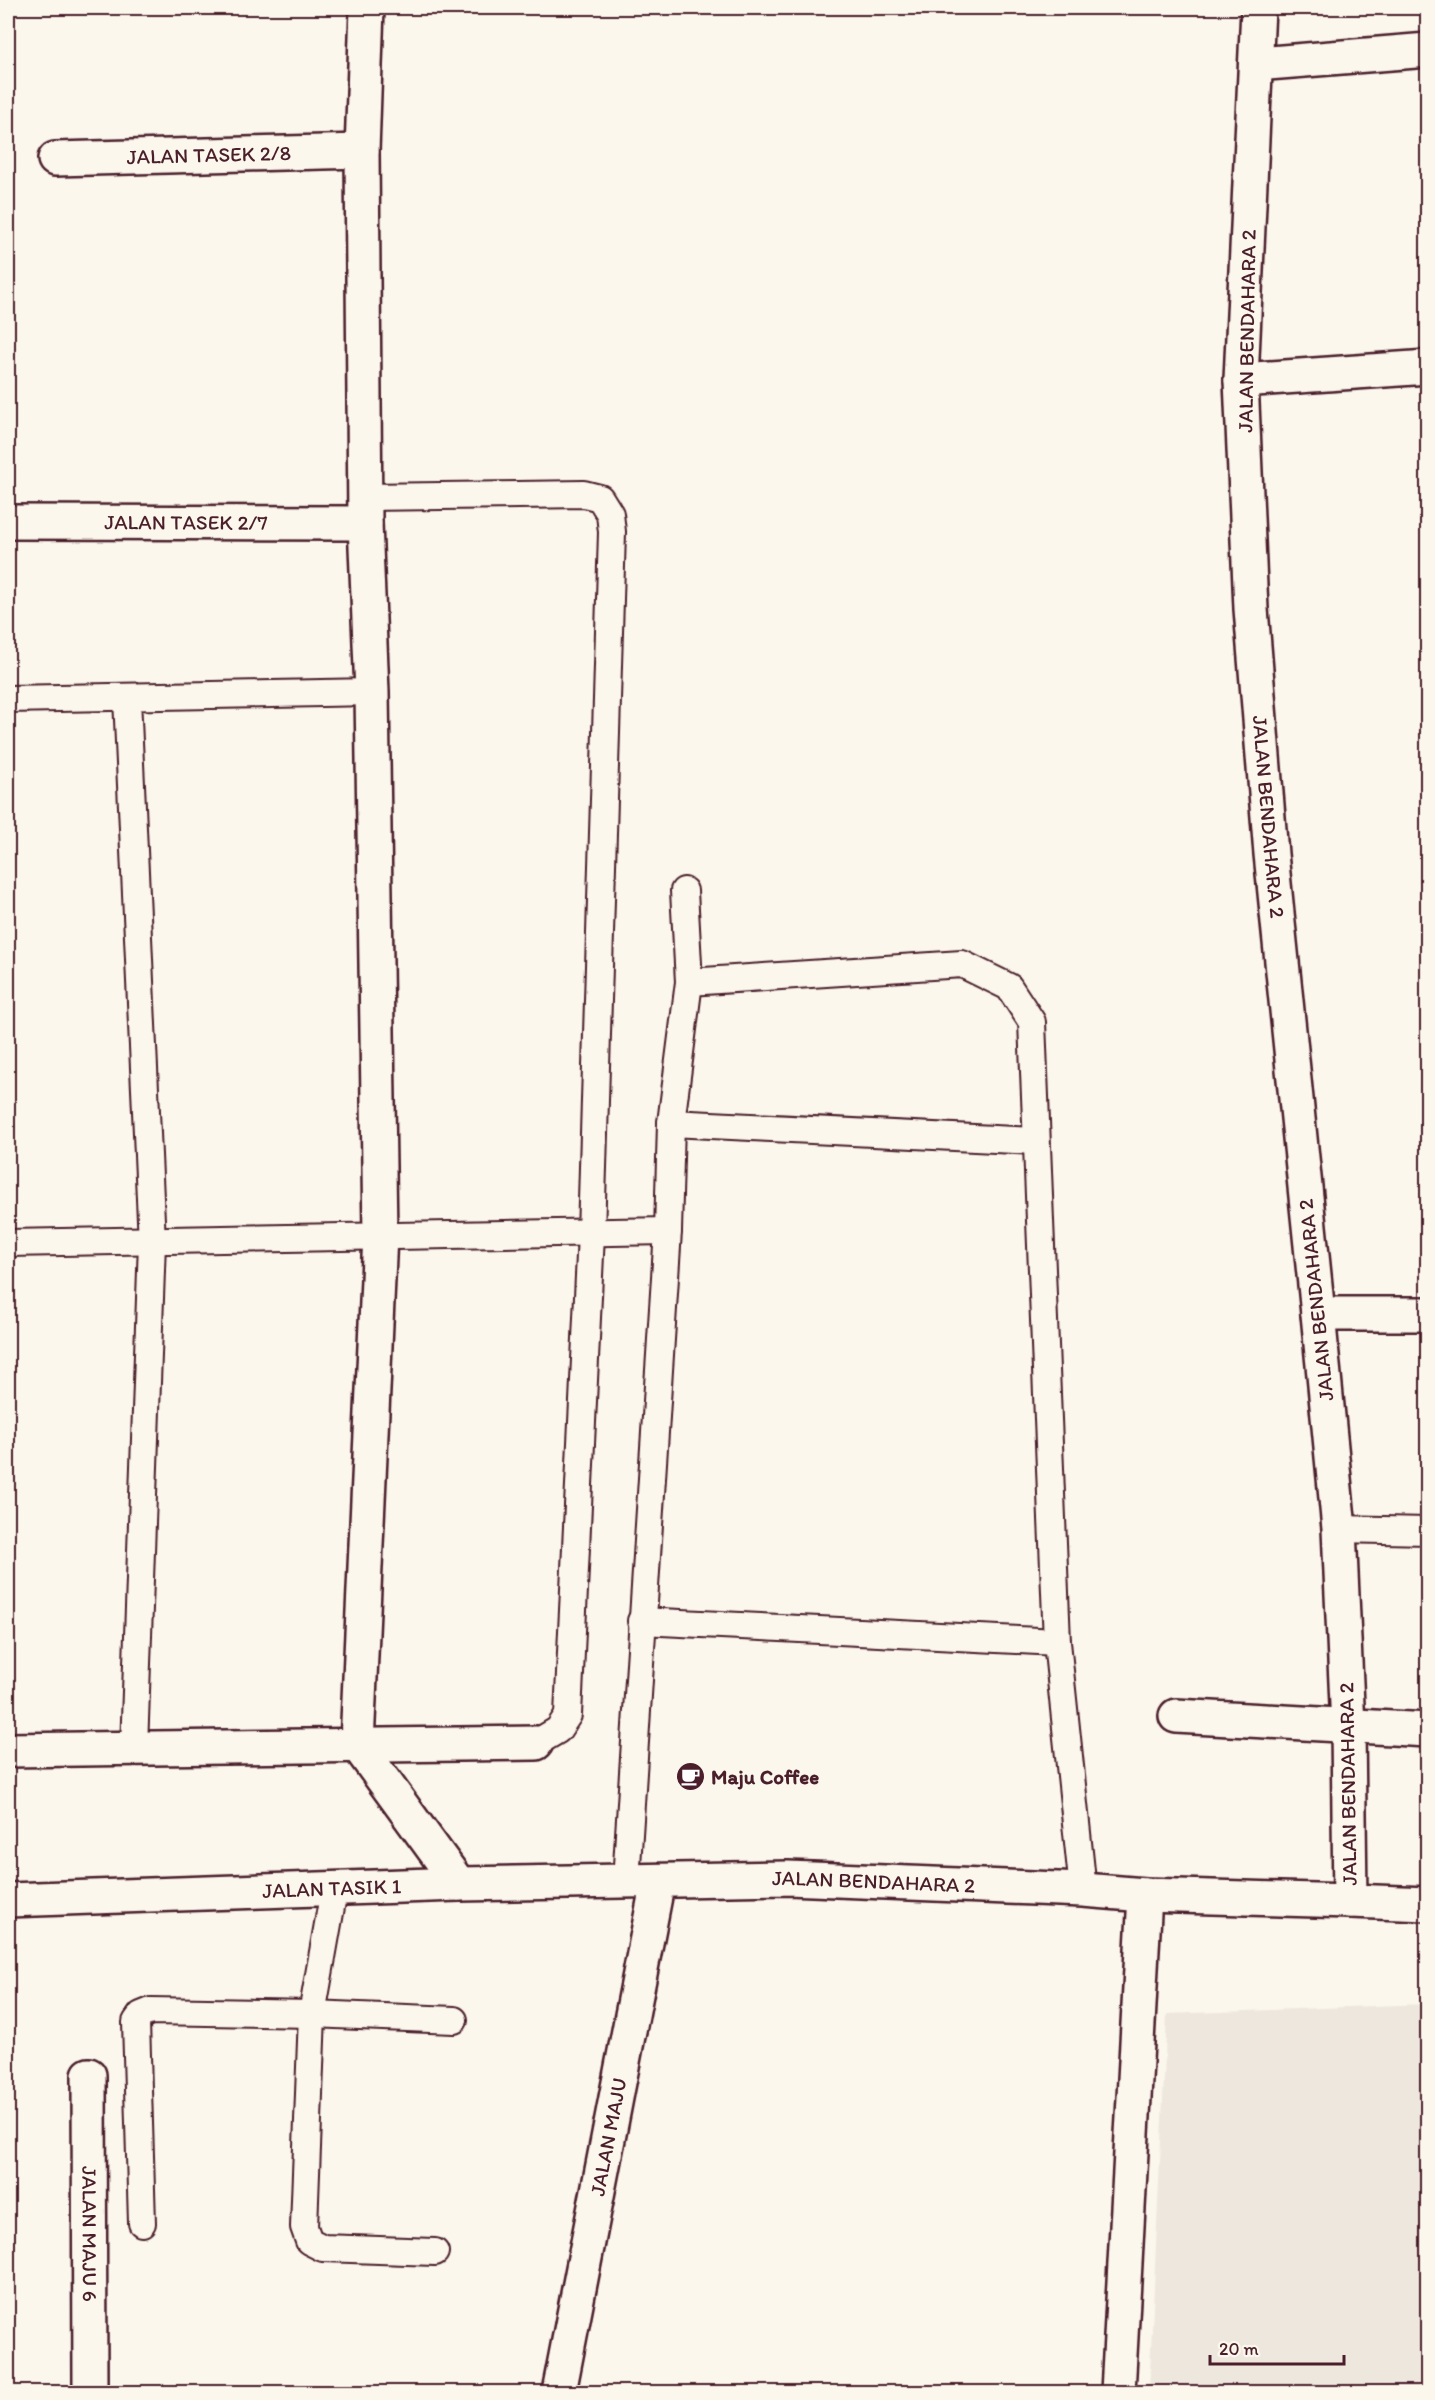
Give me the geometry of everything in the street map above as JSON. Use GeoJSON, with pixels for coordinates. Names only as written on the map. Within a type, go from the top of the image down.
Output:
{"type":"FeatureCollection","features":[{"type":"Feature","properties":{"kind":"street"},"geometry":{"type":"LineString","coordinates":[[367,8],[362,151],[365,510],[372,692],[380,1235],[357,1744],[459,1884]]}},
{"type":"Feature","properties":{"kind":"street","name":"JALAN BENDAHARA 2"},"geometry":{"type":"LineString","coordinates":[[642,1881],[788,1878],[1083,1890],[1145,1895],[1350,1901],[1348,1727],[1339,1529],[1269,831],[1251,609],[1241,380],[1258,8]]}},
{"type":"Feature","properties":{"kind":"street"},"geometry":{"type":"LineString","coordinates":[[1257,64],[1428,50]]}},
{"type":"Feature","properties":{"kind":"street","name":"JALAN TASEK 2/8"},"geometry":{"type":"LineString","coordinates":[[55,159],[362,151]]}},
{"type":"Feature","properties":{"kind":"street"},"geometry":{"type":"LineString","coordinates":[[1241,380],[1428,367]]}},
{"type":"Feature","properties":{"kind":"street","name":"JALAN TASEK 2/7"},"geometry":{"type":"LineString","coordinates":[[8,522],[365,510]]}},
{"type":"Feature","properties":{"kind":"street"},"geometry":{"type":"LineString","coordinates":[[1318,1314],[1428,1314]]}},
{"type":"Feature","properties":{"kind":"street"},"geometry":{"type":"LineString","coordinates":[[1176,1716],[1428,1730]]}},
{"type":"Feature","properties":{"kind":"street"},"geometry":{"type":"LineString","coordinates":[[8,1750],[536,1743]]}},
{"type":"Feature","properties":{"kind":"street","name":"JALAN TASIK 1"},"geometry":{"type":"LineString","coordinates":[[8,1900],[459,1884],[642,1881]]}},
{"type":"Feature","properties":{"kind":"street","name":"JALAN MAJU"},"geometry":{"type":"LineString","coordinates":[[559,2392],[642,1881]]}},
{"type":"Feature","properties":{"kind":"street"},"geometry":{"type":"LineString","coordinates":[[1118,2392],[1145,1895]]}},
{"type":"Feature","properties":{"kind":"street"},"geometry":{"type":"LineString","coordinates":[[1350,1901],[1428,1904]]}},
{"type":"Feature","properties":{"kind":"street","name":"JALAN MAJU 6"},"geometry":{"type":"LineString","coordinates":[[89,2075],[90,2392]]}},
{"type":"Feature","properties":{"kind":"lane"},"geometry":{"type":"LineString","coordinates":[[365,510],[584,494],[600,498],[610,514],[612,532],[591,1233],[568,1715],[558,1730],[536,1743]]}},
{"type":"Feature","properties":{"kind":"lane"},"geometry":{"type":"LineString","coordinates":[[8,699],[372,692]]}},
{"type":"Feature","properties":{"kind":"lane"},"geometry":{"type":"LineString","coordinates":[[127,698],[152,1242],[134,1748]]}},
{"type":"Feature","properties":{"kind":"lane"},"geometry":{"type":"LineString","coordinates":[[642,1881],[641,1621],[668,1231],[671,1124],[690,982],[684,891]]}},
{"type":"Feature","properties":{"kind":"lane"},"geometry":{"type":"LineString","coordinates":[[690,982],[962,964],[1009,987],[1032,1022],[1056,1642],[1083,1890]]}},
{"type":"Feature","properties":{"kind":"lane"},"geometry":{"type":"LineString","coordinates":[[671,1124],[1036,1141]]}},
{"type":"Feature","properties":{"kind":"lane"},"geometry":{"type":"LineString","coordinates":[[8,1243],[668,1231]]}},
{"type":"Feature","properties":{"kind":"lane"},"geometry":{"type":"LineString","coordinates":[[1339,1529],[1428,1531]]}},
{"type":"Feature","properties":{"kind":"lane"},"geometry":{"type":"LineString","coordinates":[[641,1621],[1056,1642]]}},
{"type":"Feature","properties":{"kind":"lane"},"geometry":{"type":"LineString","coordinates":[[334,1890],[312,2014],[304,2228],[309,2241],[323,2248],[435,2252]]}},
{"type":"Feature","properties":{"kind":"lane"},"geometry":{"type":"LineString","coordinates":[[142,2223],[136,2022],[141,2015],[151,2011],[454,2020]]}},
{"type":"Feature","properties":{"kind":"shaded area"},"geometry":{"type":"Polygon","coordinates":[[[1425,2004],[1422,2124],[1428,2125],[1427,2392],[1149,2392],[1167,2014],[1425,2004]]]}},
{"type":"Feature","properties":{"kind":"place","name":"Maju Coffee"},"geometry":{"type":"Point","coordinates":[690,1777]}}]}
